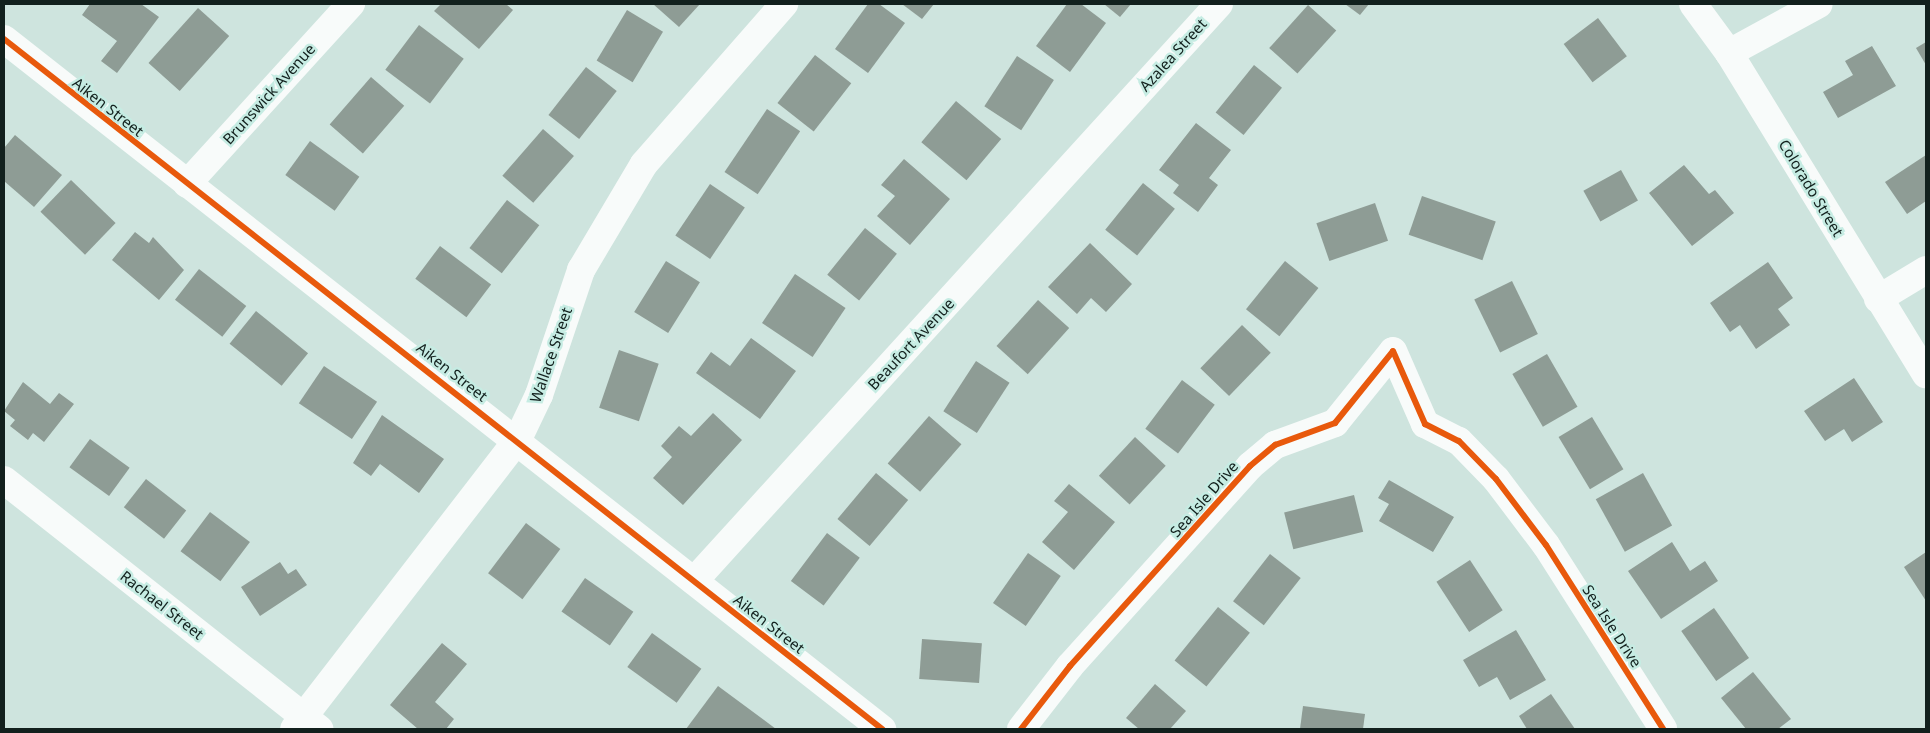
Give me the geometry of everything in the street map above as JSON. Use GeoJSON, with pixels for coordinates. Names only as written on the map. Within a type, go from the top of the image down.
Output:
{"type":"FeatureCollection","features":[{"type":"Feature","properties":{"kind":"street","name":"Brunswick Avenue"},"geometry":{"type":"LineString","coordinates":[[187,184],[351,4]]}},
{"type":"Feature","properties":{"kind":"street","name":"Wallace Street"},"geometry":{"type":"LineString","coordinates":[[306,725],[518,439],[539,395],[581,270],[608,220],[692,104],[784,4]]}},
{"type":"Feature","properties":{"kind":"street","name":"Azalea Street"},"geometry":{"type":"LineString","coordinates":[[1126,106],[1219,4]]}},
{"type":"Feature","properties":{"kind":"street","name":"Colorado Street"},"geometry":{"type":"LineString","coordinates":[[1692,4],[1729,52],[1926,375]]}},
{"type":"Feature","properties":{"kind":"street"},"geometry":{"type":"LineString","coordinates":[[1729,52],[1819,4]]}},
{"type":"Feature","properties":{"kind":"street","name":"Aiken Street"},"geometry":{"type":"LineString","coordinates":[[4,38],[187,184],[518,439],[882,729]]}},
{"type":"Feature","properties":{"kind":"street","name":"Beaufort Avenue"},"geometry":{"type":"LineString","coordinates":[[694,580],[1126,106]]}},
{"type":"Feature","properties":{"kind":"street"},"geometry":{"type":"LineString","coordinates":[[1878,299],[1926,270]]}},
{"type":"Feature","properties":{"kind":"street","name":"Sea Isle Drive"},"geometry":{"type":"LineString","coordinates":[[1021,729],[1070,666],[1250,466],[1275,445],[1335,423],[1393,352],[1425,424],[1459,441],[1496,479],[1546,545],[1663,729]]}},
{"type":"Feature","properties":{"kind":"street","name":"Rachael Street"},"geometry":{"type":"LineString","coordinates":[[4,480],[306,725]]}},
{"type":"Feature","properties":{"kind":"building"},"geometry":{"type":"Polygon","coordinates":[[[90,4],[141,4],[159,17],[117,73],[101,61],[117,41],[82,15],[90,4]]]}},
{"type":"Feature","properties":{"kind":"building"},"geometry":{"type":"Polygon","coordinates":[[[441,4],[506,4],[513,10],[479,49],[434,11],[441,4]]]}},
{"type":"Feature","properties":{"kind":"building"},"geometry":{"type":"Polygon","coordinates":[[[653,4],[700,4],[679,27],[653,4]]]}},
{"type":"Feature","properties":{"kind":"building"},"geometry":{"type":"Polygon","coordinates":[[[868,4],[879,4],[905,23],[868,73],[835,49],[868,4]]]}},
{"type":"Feature","properties":{"kind":"building"},"geometry":{"type":"Polygon","coordinates":[[[902,4],[934,4],[922,19],[902,4]]]}},
{"type":"Feature","properties":{"kind":"building"},"geometry":{"type":"Polygon","coordinates":[[[1067,4],[1081,4],[1106,23],[1070,72],[1036,46],[1067,4]]]}},
{"type":"Feature","properties":{"kind":"building"},"geometry":{"type":"Polygon","coordinates":[[[1104,4],[1131,4],[1120,17],[1104,4]]]}},
{"type":"Feature","properties":{"kind":"building"},"geometry":{"type":"Polygon","coordinates":[[[1345,4],[1369,4],[1360,15],[1345,4]]]}},
{"type":"Feature","properties":{"kind":"building"},"geometry":{"type":"Polygon","coordinates":[[[1308,5],[1336,30],[1297,74],[1269,48],[1308,5]]]}},
{"type":"Feature","properties":{"kind":"building"},"geometry":{"type":"Polygon","coordinates":[[[198,8],[229,36],[180,91],[148,63],[198,8]]]}},
{"type":"Feature","properties":{"kind":"building"},"geometry":{"type":"Polygon","coordinates":[[[627,10],[663,32],[633,82],[597,61],[627,10]]]}},
{"type":"Feature","properties":{"kind":"building"},"geometry":{"type":"Polygon","coordinates":[[[1598,18],[1627,56],[1593,82],[1564,44],[1598,18]]]}},
{"type":"Feature","properties":{"kind":"building"},"geometry":{"type":"Polygon","coordinates":[[[419,25],[464,59],[430,103],[385,70],[419,25]]]}},
{"type":"Feature","properties":{"kind":"building"},"geometry":{"type":"Polygon","coordinates":[[[1926,42],[1926,65],[1916,48],[1926,42]]]}},
{"type":"Feature","properties":{"kind":"building"},"geometry":{"type":"Polygon","coordinates":[[[1872,46],[1896,86],[1838,118],[1823,92],[1853,75],[1845,61],[1872,46]]]}},
{"type":"Feature","properties":{"kind":"building"},"geometry":{"type":"Polygon","coordinates":[[[815,55],[851,83],[814,131],[777,103],[815,55]]]}},
{"type":"Feature","properties":{"kind":"building"},"geometry":{"type":"Polygon","coordinates":[[[1017,56],[1054,80],[1021,130],[984,106],[1017,56]]]}},
{"type":"Feature","properties":{"kind":"building"},"geometry":{"type":"Polygon","coordinates":[[[1254,65],[1282,88],[1244,135],[1216,112],[1254,65]]]}},
{"type":"Feature","properties":{"kind":"building"},"geometry":{"type":"Polygon","coordinates":[[[586,67],[617,91],[579,139],[548,115],[586,67]]]}},
{"type":"Feature","properties":{"kind":"building"},"geometry":{"type":"Polygon","coordinates":[[[371,77],[404,106],[363,153],[330,125],[371,77]]]}},
{"type":"Feature","properties":{"kind":"building"},"geometry":{"type":"Polygon","coordinates":[[[956,101],[1001,139],[966,180],[921,142],[956,101]]]}},
{"type":"Feature","properties":{"kind":"building"},"geometry":{"type":"Polygon","coordinates":[[[767,109],[800,131],[758,194],[725,172],[767,109]]]}},
{"type":"Feature","properties":{"kind":"building"},"geometry":{"type":"Polygon","coordinates":[[[1196,123],[1231,150],[1209,178],[1218,185],[1198,212],[1173,193],[1179,185],[1159,170],[1196,123]]]}},
{"type":"Feature","properties":{"kind":"building"},"geometry":{"type":"Polygon","coordinates":[[[543,129],[574,156],[533,203],[502,176],[543,129]]]}},
{"type":"Feature","properties":{"kind":"building"},"geometry":{"type":"Polygon","coordinates":[[[15,135],[62,175],[34,207],[4,181],[4,148],[15,135]]]}},
{"type":"Feature","properties":{"kind":"building"},"geometry":{"type":"Polygon","coordinates":[[[310,141],[359,177],[335,211],[285,175],[310,141]]]}},
{"type":"Feature","properties":{"kind":"building"},"geometry":{"type":"Polygon","coordinates":[[[1926,155],[1926,201],[1907,214],[1885,182],[1926,155]]]}},
{"type":"Feature","properties":{"kind":"building"},"geometry":{"type":"Polygon","coordinates":[[[904,159],[950,199],[910,245],[877,216],[895,196],[881,185],[904,159]]]}},
{"type":"Feature","properties":{"kind":"building"},"geometry":{"type":"Polygon","coordinates":[[[1684,165],[1709,194],[1715,190],[1734,213],[1692,246],[1649,193],[1684,165]]]}},
{"type":"Feature","properties":{"kind":"building"},"geometry":{"type":"Polygon","coordinates":[[[1621,170],[1638,201],[1600,221],[1583,191],[1621,170]]]}},
{"type":"Feature","properties":{"kind":"building"},"geometry":{"type":"Polygon","coordinates":[[[71,180],[116,223],[85,255],[40,212],[71,180]]]}},
{"type":"Feature","properties":{"kind":"building"},"geometry":{"type":"Polygon","coordinates":[[[1143,183],[1175,209],[1137,255],[1105,230],[1143,183]]]}},
{"type":"Feature","properties":{"kind":"building"},"geometry":{"type":"Polygon","coordinates":[[[710,184],[745,207],[710,259],[675,235],[710,184]]]}},
{"type":"Feature","properties":{"kind":"building"},"geometry":{"type":"Polygon","coordinates":[[[1422,196],[1496,221],[1482,260],[1409,235],[1422,196]]]}},
{"type":"Feature","properties":{"kind":"building"},"geometry":{"type":"Polygon","coordinates":[[[507,200],[539,225],[502,273],[469,248],[507,200]]]}},
{"type":"Feature","properties":{"kind":"building"},"geometry":{"type":"Polygon","coordinates":[[[1375,203],[1388,241],[1329,261],[1316,223],[1375,203]]]}},
{"type":"Feature","properties":{"kind":"building"},"geometry":{"type":"Polygon","coordinates":[[[865,228],[897,254],[859,300],[827,275],[865,228]]]}},
{"type":"Feature","properties":{"kind":"building"},"geometry":{"type":"Polygon","coordinates":[[[135,232],[149,243],[153,237],[184,270],[159,300],[112,260],[135,232]]]}},
{"type":"Feature","properties":{"kind":"building"},"geometry":{"type":"Polygon","coordinates":[[[1090,243],[1132,284],[1106,312],[1091,298],[1077,314],[1048,287],[1090,243]]]}},
{"type":"Feature","properties":{"kind":"building"},"geometry":{"type":"Polygon","coordinates":[[[440,246],[491,285],[466,317],[415,279],[440,246]]]}},
{"type":"Feature","properties":{"kind":"building"},"geometry":{"type":"Polygon","coordinates":[[[666,261],[700,282],[668,333],[634,312],[666,261]]]}},
{"type":"Feature","properties":{"kind":"building"},"geometry":{"type":"Polygon","coordinates":[[[1285,261],[1318,288],[1279,336],[1246,309],[1285,261]]]}},
{"type":"Feature","properties":{"kind":"building"},"geometry":{"type":"Polygon","coordinates":[[[1768,262],[1793,298],[1778,309],[1790,325],[1756,349],[1740,325],[1730,332],[1710,303],[1768,262]]]}},
{"type":"Feature","properties":{"kind":"building"},"geometry":{"type":"Polygon","coordinates":[[[199,269],[246,306],[222,337],[175,300],[199,269]]]}},
{"type":"Feature","properties":{"kind":"building"},"geometry":{"type":"Polygon","coordinates":[[[795,274],[846,308],[813,357],[762,323],[795,274]]]}},
{"type":"Feature","properties":{"kind":"building"},"geometry":{"type":"Polygon","coordinates":[[[1512,281],[1538,334],[1500,352],[1474,299],[1512,281]]]}},
{"type":"Feature","properties":{"kind":"building"},"geometry":{"type":"Polygon","coordinates":[[[1038,300],[1069,328],[1028,374],[997,346],[1038,300]]]}},
{"type":"Feature","properties":{"kind":"building"},"geometry":{"type":"Polygon","coordinates":[[[256,311],[308,353],[282,386],[230,344],[256,311]]]}},
{"type":"Feature","properties":{"kind":"building"},"geometry":{"type":"Polygon","coordinates":[[[1242,325],[1271,353],[1229,396],[1200,368],[1242,325]]]}},
{"type":"Feature","properties":{"kind":"building"},"geometry":{"type":"Polygon","coordinates":[[[751,338],[796,371],[760,419],[696,373],[711,352],[730,366],[751,338]]]}},
{"type":"Feature","properties":{"kind":"building"},"geometry":{"type":"Polygon","coordinates":[[[619,350],[659,364],[639,421],[599,408],[619,350]]]}},
{"type":"Feature","properties":{"kind":"building"},"geometry":{"type":"Polygon","coordinates":[[[1547,354],[1578,407],[1543,427],[1512,374],[1547,354]]]}},
{"type":"Feature","properties":{"kind":"building"},"geometry":{"type":"Polygon","coordinates":[[[976,361],[1010,383],[977,433],[943,411],[976,361]]]}},
{"type":"Feature","properties":{"kind":"building"},"geometry":{"type":"Polygon","coordinates":[[[324,366],[377,402],[352,439],[299,403],[324,366]]]}},
{"type":"Feature","properties":{"kind":"building"},"geometry":{"type":"Polygon","coordinates":[[[1854,378],[1883,422],[1852,442],[1844,429],[1825,441],[1804,411],[1854,378]]]}},
{"type":"Feature","properties":{"kind":"building"},"geometry":{"type":"Polygon","coordinates":[[[1182,380],[1215,405],[1178,453],[1145,429],[1182,380]]]}},
{"type":"Feature","properties":{"kind":"building"},"geometry":{"type":"Polygon","coordinates":[[[23,382],[50,404],[59,393],[74,404],[44,442],[33,433],[28,440],[10,426],[15,420],[4,411],[23,382]]]}},
{"type":"Feature","properties":{"kind":"building"},"geometry":{"type":"Polygon","coordinates":[[[713,413],[742,440],[683,505],[653,478],[672,457],[661,446],[679,426],[691,436],[713,413]]]}},
{"type":"Feature","properties":{"kind":"building"},"geometry":{"type":"Polygon","coordinates":[[[382,415],[444,459],[419,493],[380,464],[371,476],[353,463],[382,415]]]}},
{"type":"Feature","properties":{"kind":"building"},"geometry":{"type":"Polygon","coordinates":[[[929,416],[961,444],[920,492],[888,464],[929,416]]]}},
{"type":"Feature","properties":{"kind":"building"},"geometry":{"type":"Polygon","coordinates":[[[1592,417],[1623,469],[1590,489],[1559,437],[1592,417]]]}},
{"type":"Feature","properties":{"kind":"building"},"geometry":{"type":"Polygon","coordinates":[[[1135,437],[1166,466],[1130,504],[1099,476],[1135,437]]]}},
{"type":"Feature","properties":{"kind":"building"},"geometry":{"type":"Polygon","coordinates":[[[90,439],[130,468],[109,496],[69,467],[90,439]]]}},
{"type":"Feature","properties":{"kind":"building"},"geometry":{"type":"Polygon","coordinates":[[[876,473],[908,500],[870,546],[837,519],[876,473]]]}},
{"type":"Feature","properties":{"kind":"building"},"geometry":{"type":"Polygon","coordinates":[[[1643,473],[1672,525],[1625,552],[1596,499],[1643,473]]]}},
{"type":"Feature","properties":{"kind":"building"},"geometry":{"type":"Polygon","coordinates":[[[146,479],[186,510],[164,539],[124,507],[146,479]]]}},
{"type":"Feature","properties":{"kind":"building"},"geometry":{"type":"Polygon","coordinates":[[[1389,480],[1454,517],[1433,552],[1379,521],[1389,504],[1378,498],[1389,480]]]}},
{"type":"Feature","properties":{"kind":"building"},"geometry":{"type":"Polygon","coordinates":[[[1069,484],[1115,522],[1074,570],[1042,542],[1068,512],[1054,501],[1069,484]]]}},
{"type":"Feature","properties":{"kind":"building"},"geometry":{"type":"Polygon","coordinates":[[[1354,495],[1363,532],[1293,549],[1284,512],[1354,495]]]}},
{"type":"Feature","properties":{"kind":"building"},"geometry":{"type":"Polygon","coordinates":[[[210,512],[250,542],[220,581],[181,551],[210,512]]]}},
{"type":"Feature","properties":{"kind":"building"},"geometry":{"type":"Polygon","coordinates":[[[526,523],[560,549],[522,599],[488,573],[526,523]]]}},
{"type":"Feature","properties":{"kind":"building"},"geometry":{"type":"Polygon","coordinates":[[[827,533],[860,558],[824,606],[791,581],[827,533]]]}},
{"type":"Feature","properties":{"kind":"building"},"geometry":{"type":"Polygon","coordinates":[[[1672,542],[1690,571],[1705,561],[1718,581],[1661,619],[1628,571],[1672,542]]]}},
{"type":"Feature","properties":{"kind":"building"},"geometry":{"type":"Polygon","coordinates":[[[1926,552],[1926,601],[1904,567],[1926,552]]]}},
{"type":"Feature","properties":{"kind":"building"},"geometry":{"type":"Polygon","coordinates":[[[1028,553],[1061,576],[1026,626],[993,603],[1028,553]]]}},
{"type":"Feature","properties":{"kind":"building"},"geometry":{"type":"Polygon","coordinates":[[[1270,554],[1301,578],[1264,625],[1233,601],[1270,554]]]}},
{"type":"Feature","properties":{"kind":"building"},"geometry":{"type":"Polygon","coordinates":[[[1470,560],[1503,610],[1469,632],[1436,582],[1470,560]]]}},
{"type":"Feature","properties":{"kind":"building"},"geometry":{"type":"Polygon","coordinates":[[[280,562],[288,574],[296,569],[307,585],[260,616],[241,587],[280,562]]]}},
{"type":"Feature","properties":{"kind":"building"},"geometry":{"type":"Polygon","coordinates":[[[585,578],[633,612],[610,645],[561,612],[585,578]]]}},
{"type":"Feature","properties":{"kind":"building"},"geometry":{"type":"Polygon","coordinates":[[[1218,607],[1250,633],[1206,686],[1175,661],[1218,607]]]}},
{"type":"Feature","properties":{"kind":"building"},"geometry":{"type":"Polygon","coordinates":[[[1714,608],[1749,658],[1716,681],[1681,631],[1714,608]]]}},
{"type":"Feature","properties":{"kind":"building"},"geometry":{"type":"Polygon","coordinates":[[[1516,630],[1546,680],[1510,700],[1497,677],[1479,687],[1463,660],[1516,630]]]}},
{"type":"Feature","properties":{"kind":"building"},"geometry":{"type":"Polygon","coordinates":[[[652,633],[701,669],[677,703],[627,667],[652,633]]]}},
{"type":"Feature","properties":{"kind":"building"},"geometry":{"type":"Polygon","coordinates":[[[922,639],[982,643],[979,683],[919,679],[922,639]]]}},
{"type":"Feature","properties":{"kind":"building"},"geometry":{"type":"Polygon","coordinates":[[[442,643],[467,664],[435,702],[454,719],[446,729],[418,729],[390,705],[442,643]]]}},
{"type":"Feature","properties":{"kind":"building"},"geometry":{"type":"Polygon","coordinates":[[[1753,672],[1791,719],[1778,729],[1746,729],[1721,698],[1753,672]]]}},
{"type":"Feature","properties":{"kind":"building"},"geometry":{"type":"Polygon","coordinates":[[[1155,684],[1186,711],[1170,729],[1139,729],[1126,718],[1155,684]]]}},
{"type":"Feature","properties":{"kind":"building"},"geometry":{"type":"Polygon","coordinates":[[[718,686],[776,729],[686,729],[718,686]]]}},
{"type":"Feature","properties":{"kind":"building"},"geometry":{"type":"Polygon","coordinates":[[[1551,694],[1575,729],[1527,729],[1519,716],[1551,694]]]}},
{"type":"Feature","properties":{"kind":"building"},"geometry":{"type":"Polygon","coordinates":[[[1303,706],[1365,714],[1363,729],[1300,729],[1303,706]]]}},
{"type":"Feature","properties":{"kind":"cycle path"},"geometry":{"type":"LineString","coordinates":[[4,39],[882,729]]}},
{"type":"Feature","properties":{"kind":"cycle path"},"geometry":{"type":"LineString","coordinates":[[1021,729],[1070,666],[1250,466],[1275,445],[1335,423],[1393,351],[1425,424],[1459,441],[1496,479],[1546,545],[1663,729]]}}]}
